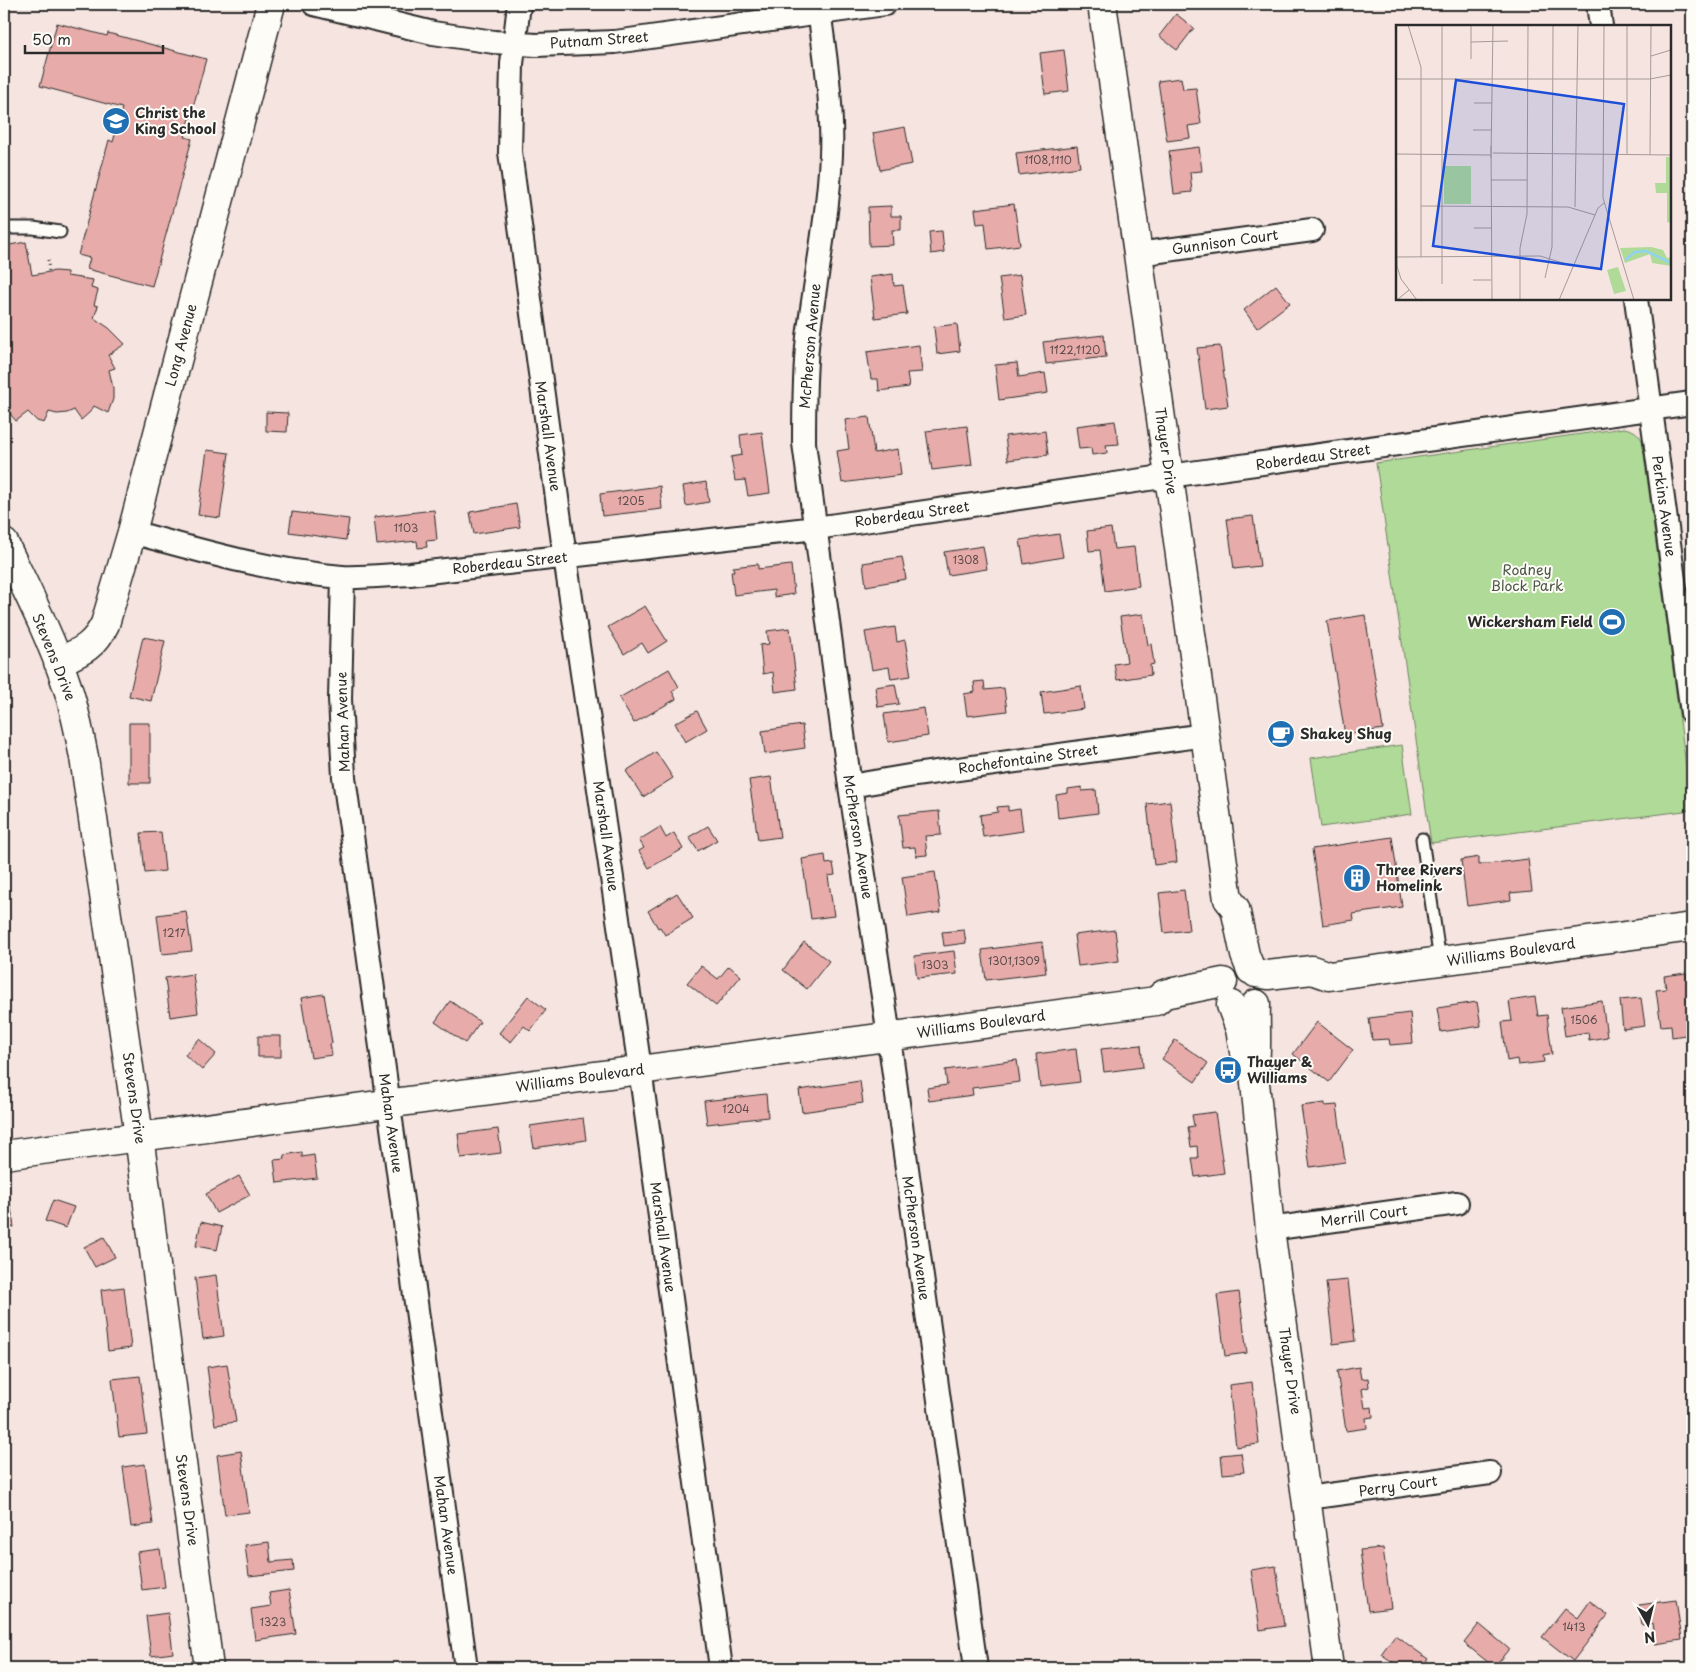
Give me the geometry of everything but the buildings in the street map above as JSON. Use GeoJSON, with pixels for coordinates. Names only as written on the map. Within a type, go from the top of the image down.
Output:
{"type":"FeatureCollection","features":[{"type":"Feature","properties":{"kind":"street","name":"Long Avenue"},"geometry":{"type":"LineString","coordinates":[[58,662],[86,648],[100,635],[112,603],[271,4]]}},
{"type":"Feature","properties":{"kind":"street","name":"Putnam Street"},"geometry":{"type":"LineString","coordinates":[[314,4],[433,33],[514,44],[615,42],[819,8],[885,4]]}},
{"type":"Feature","properties":{"kind":"street","name":"Marshall Avenue"},"geometry":{"type":"LineString","coordinates":[[519,4],[514,44],[510,152],[565,557],[640,1069],[722,1668]]}},
{"type":"Feature","properties":{"kind":"street","name":"Thayer Drive"},"geometry":{"type":"LineString","coordinates":[[1102,4],[1170,476],[1228,899],[1223,908],[1228,942],[1241,988],[1240,1029],[1245,1060],[1254,1073],[1270,1229],[1329,1668]]}},
{"type":"Feature","properties":{"kind":"street"},"geometry":{"type":"LineString","coordinates":[[1598,4],[1601,25]]}},
{"type":"Feature","properties":{"kind":"street","name":"McPherson Avenue"},"geometry":{"type":"LineString","coordinates":[[819,8],[829,98],[831,154],[828,194],[808,339],[804,388],[804,443],[850,786],[889,1036],[976,1668]]}},
{"type":"Feature","properties":{"kind":"street","name":"Gunnison Court"},"geometry":{"type":"LineString","coordinates":[[1138,254],[1312,230]]}},
{"type":"Feature","properties":{"kind":"street","name":"Perkins Avenue"},"geometry":{"type":"LineString","coordinates":[[1636,300],[1692,713]]}},
{"type":"Feature","properties":{"kind":"street","name":"Roberdeau Street"},"geometry":{"type":"LineString","coordinates":[[132,532],[237,560],[290,570],[343,577],[410,574],[816,528],[1692,403]]}},
{"type":"Feature","properties":{"kind":"street","name":"Stevens Drive"},"geometry":{"type":"LineString","coordinates":[[4,542],[58,662],[74,707],[84,757],[139,1136],[209,1668]]}},
{"type":"Feature","properties":{"kind":"street","name":"Mahan Avenue"},"geometry":{"type":"LineString","coordinates":[[343,577],[340,699],[344,777],[466,1668]]}},
{"type":"Feature","properties":{"kind":"street","name":"Rochefontaine Street"},"geometry":{"type":"LineString","coordinates":[[850,786],[915,775],[1205,735]]}},
{"type":"Feature","properties":{"kind":"street","name":"Williams Boulevard"},"geometry":{"type":"LineString","coordinates":[[4,1155],[1156,1001],[1166,1006],[1241,988],[1268,975],[1312,970],[1329,976],[1692,927]]}},
{"type":"Feature","properties":{"kind":"street","name":"Merrill Court"},"geometry":{"type":"LineString","coordinates":[[1270,1229],[1457,1203]]}},
{"type":"Feature","properties":{"kind":"street","name":"Perry Court"},"geometry":{"type":"LineString","coordinates":[[1307,1498],[1490,1473]]}},
{"type":"Feature","properties":{"kind":"lane"},"geometry":{"type":"LineString","coordinates":[[4,228],[33,228],[60,232]]}},
{"type":"Feature","properties":{"kind":"lane"},"geometry":{"type":"LineString","coordinates":[[1422,839],[1440,961]]}},
{"type":"Feature","properties":{"kind":"path"},"geometry":{"type":"LineString","coordinates":[[4,88],[9,89]]}},
{"type":"Feature","properties":{"kind":"path"},"geometry":{"type":"LineString","coordinates":[[48,260],[49,274]]}},
{"type":"Feature","properties":{"kind":"green space","name":"Rodney Block Park"},"geometry":{"type":"Polygon","coordinates":[[[1624,428],[1635,432],[1642,440],[1692,810],[1431,843],[1376,463],[1624,428]]]}},
{"type":"Feature","properties":{"kind":"green space"},"geometry":{"type":"Polygon","coordinates":[[[1402,745],[1412,814],[1321,827],[1311,758],[1402,745]]]}},
{"type":"Feature","properties":{"kind":"place","name":"Christ the King School"},"geometry":{"type":"Point","coordinates":[116,121]}},
{"type":"Feature","properties":{"kind":"place","name":"Wickersham Field"},"geometry":{"type":"Point","coordinates":[1612,622]}},
{"type":"Feature","properties":{"kind":"place","name":"Shakey Shug"},"geometry":{"type":"Point","coordinates":[1281,734]}},
{"type":"Feature","properties":{"kind":"place","name":"Three Rivers Homelink"},"geometry":{"type":"Point","coordinates":[1357,878]}},
{"type":"Feature","properties":{"kind":"place","name":"Thayer & Williams"},"geometry":{"type":"Point","coordinates":[1228,1070]}}]}
